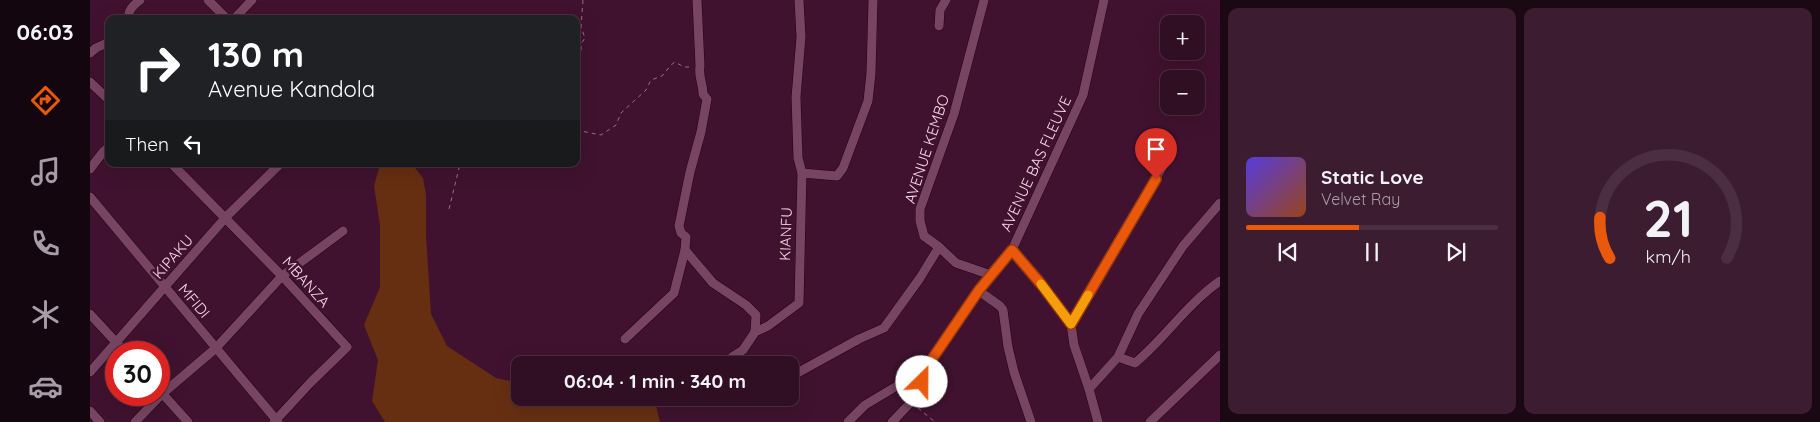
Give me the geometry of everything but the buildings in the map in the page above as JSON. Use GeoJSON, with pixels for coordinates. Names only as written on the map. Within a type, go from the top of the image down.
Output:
{"type":"FeatureCollection","features":[{"type":"Feature","properties":{"kind":"street"},"geometry":{"type":"LineString","coordinates":[[129,15],[131,8],[140,0]]}},
{"type":"Feature","properties":{"kind":"street"},"geometry":{"type":"LineString","coordinates":[[208,0],[223,15]]}},
{"type":"Feature","properties":{"kind":"street"},"geometry":{"type":"LineString","coordinates":[[238,15],[252,0]]}},
{"type":"Feature","properties":{"kind":"street"},"geometry":{"type":"LineString","coordinates":[[625,339],[674,292],[686,250],[686,237],[681,233],[679,226],[707,105],[707,99],[703,94],[703,86],[700,79],[697,0]]}},
{"type":"Feature","properties":{"kind":"street","name":"KIANFU"},"geometry":{"type":"LineString","coordinates":[[755,332],[768,326],[799,303],[802,173],[798,158],[796,98],[802,36],[799,0]]}},
{"type":"Feature","properties":{"kind":"street"},"geometry":{"type":"LineString","coordinates":[[802,173],[837,176],[843,168],[868,101],[871,73],[873,0]]}},
{"type":"Feature","properties":{"kind":"street"},"geometry":{"type":"LineString","coordinates":[[939,26],[940,10],[946,0]]}},
{"type":"Feature","properties":{"kind":"street","name":"AVENUE KEMBO"},"geometry":{"type":"LineString","coordinates":[[984,0],[954,114],[920,209],[920,221],[924,236],[956,263],[991,274]]}},
{"type":"Feature","properties":{"kind":"street","name":"AVENUE BAS FLEUVE"},"geometry":{"type":"LineString","coordinates":[[848,422],[866,405],[926,368],[979,290],[1012,250],[1083,96],[1088,81],[1104,0]]}},
{"type":"Feature","properties":{"kind":"street"},"geometry":{"type":"LineString","coordinates":[[90,53],[105,44]]}},
{"type":"Feature","properties":{"kind":"street"},"geometry":{"type":"LineString","coordinates":[[90,82],[105,96]]}},
{"type":"Feature","properties":{"kind":"street"},"geometry":{"type":"LineString","coordinates":[[90,169],[105,152]]}},
{"type":"Feature","properties":{"kind":"street"},"geometry":{"type":"LineString","coordinates":[[1071,324],[1167,159]]}},
{"type":"Feature","properties":{"kind":"street","name":"MBANZA"},"geometry":{"type":"LineString","coordinates":[[175,167],[226,217],[347,347],[310,383],[276,421]]}},
{"type":"Feature","properties":{"kind":"street","name":"KIPAKU"},"geometry":{"type":"LineString","coordinates":[[116,341],[273,167]]}},
{"type":"Feature","properties":{"kind":"street","name":"MFIDI"},"geometry":{"type":"LineString","coordinates":[[90,197],[276,421]]}},
{"type":"Feature","properties":{"kind":"street"},"geometry":{"type":"LineString","coordinates":[[1089,389],[1118,357],[1138,314],[1183,246],[1220,203]]}},
{"type":"Feature","properties":{"kind":"street"},"geometry":{"type":"LineString","coordinates":[[170,385],[216,348],[282,276],[343,231]]}},
{"type":"Feature","properties":{"kind":"street"},"geometry":{"type":"LineString","coordinates":[[799,372],[884,328],[920,278],[938,247]]}},
{"type":"Feature","properties":{"kind":"street"},"geometry":{"type":"LineString","coordinates":[[686,250],[713,282],[746,305],[756,315],[755,332],[743,350],[734,356]]}},
{"type":"Feature","properties":{"kind":"street"},"geometry":{"type":"LineString","coordinates":[[1012,250],[1071,324],[1074,345],[1098,422]]}},
{"type":"Feature","properties":{"kind":"street"},"geometry":{"type":"LineString","coordinates":[[1118,357],[1135,363],[1174,323],[1211,288],[1220,282]]}},
{"type":"Feature","properties":{"kind":"street"},"geometry":{"type":"LineString","coordinates":[[979,290],[1002,308],[1014,372],[1031,422]]}},
{"type":"Feature","properties":{"kind":"street"},"geometry":{"type":"LineString","coordinates":[[90,314],[114,341]]}},
{"type":"Feature","properties":{"kind":"street","name":"KIPAKU"},"geometry":{"type":"LineString","coordinates":[[90,372],[105,354]]}},
{"type":"Feature","properties":{"kind":"street"},"geometry":{"type":"LineString","coordinates":[[1150,422],[1220,355]]}},
{"type":"Feature","properties":{"kind":"street"},"geometry":{"type":"LineString","coordinates":[[892,422],[912,402],[922,382],[926,368]]}},
{"type":"Feature","properties":{"kind":"street"},"geometry":{"type":"LineString","coordinates":[[170,402],[188,422]]}},
{"type":"Feature","properties":{"kind":"street"},"geometry":{"type":"LineString","coordinates":[[134,422],[148,406]]}},
{"type":"Feature","properties":{"kind":"street"},"geometry":{"type":"LineString","coordinates":[[90,411],[100,422]]}},
{"type":"Feature","properties":{"kind":"path"},"geometry":{"type":"LineString","coordinates":[[580,53],[581,44],[585,38],[581,26],[582,0]]}},
{"type":"Feature","properties":{"kind":"path"},"geometry":{"type":"LineString","coordinates":[[580,131],[601,135],[616,125],[621,113],[646,90],[652,80],[662,76],[675,62],[684,67],[700,66]]}},
{"type":"Feature","properties":{"kind":"path"},"geometry":{"type":"LineString","coordinates":[[449,210],[459,167]]}},
{"type":"Feature","properties":{"kind":"path"},"geometry":{"type":"LineString","coordinates":[[912,402],[935,422]]}},
{"type":"Feature","properties":{"kind":"shaded area"},"geometry":{"type":"Polygon","coordinates":[[[379,167],[414,167],[423,178],[426,195],[426,235],[431,314],[447,346],[496,378],[511,381],[511,406],[656,406],[660,422],[385,422],[372,401],[378,360],[364,325],[380,287],[380,225],[374,186],[379,167]]]}},
{"type":"Feature","properties":{"kind":"slow traffic"},"geometry":{"type":"LineString","coordinates":[[1041,284],[1071,324],[1088,295]]}},
{"type":"Feature","properties":{"kind":"route"},"geometry":{"type":"LineString","coordinates":[[922,382],[926,368],[979,290],[1012,250],[1071,324],[1156,179]]}}]}
